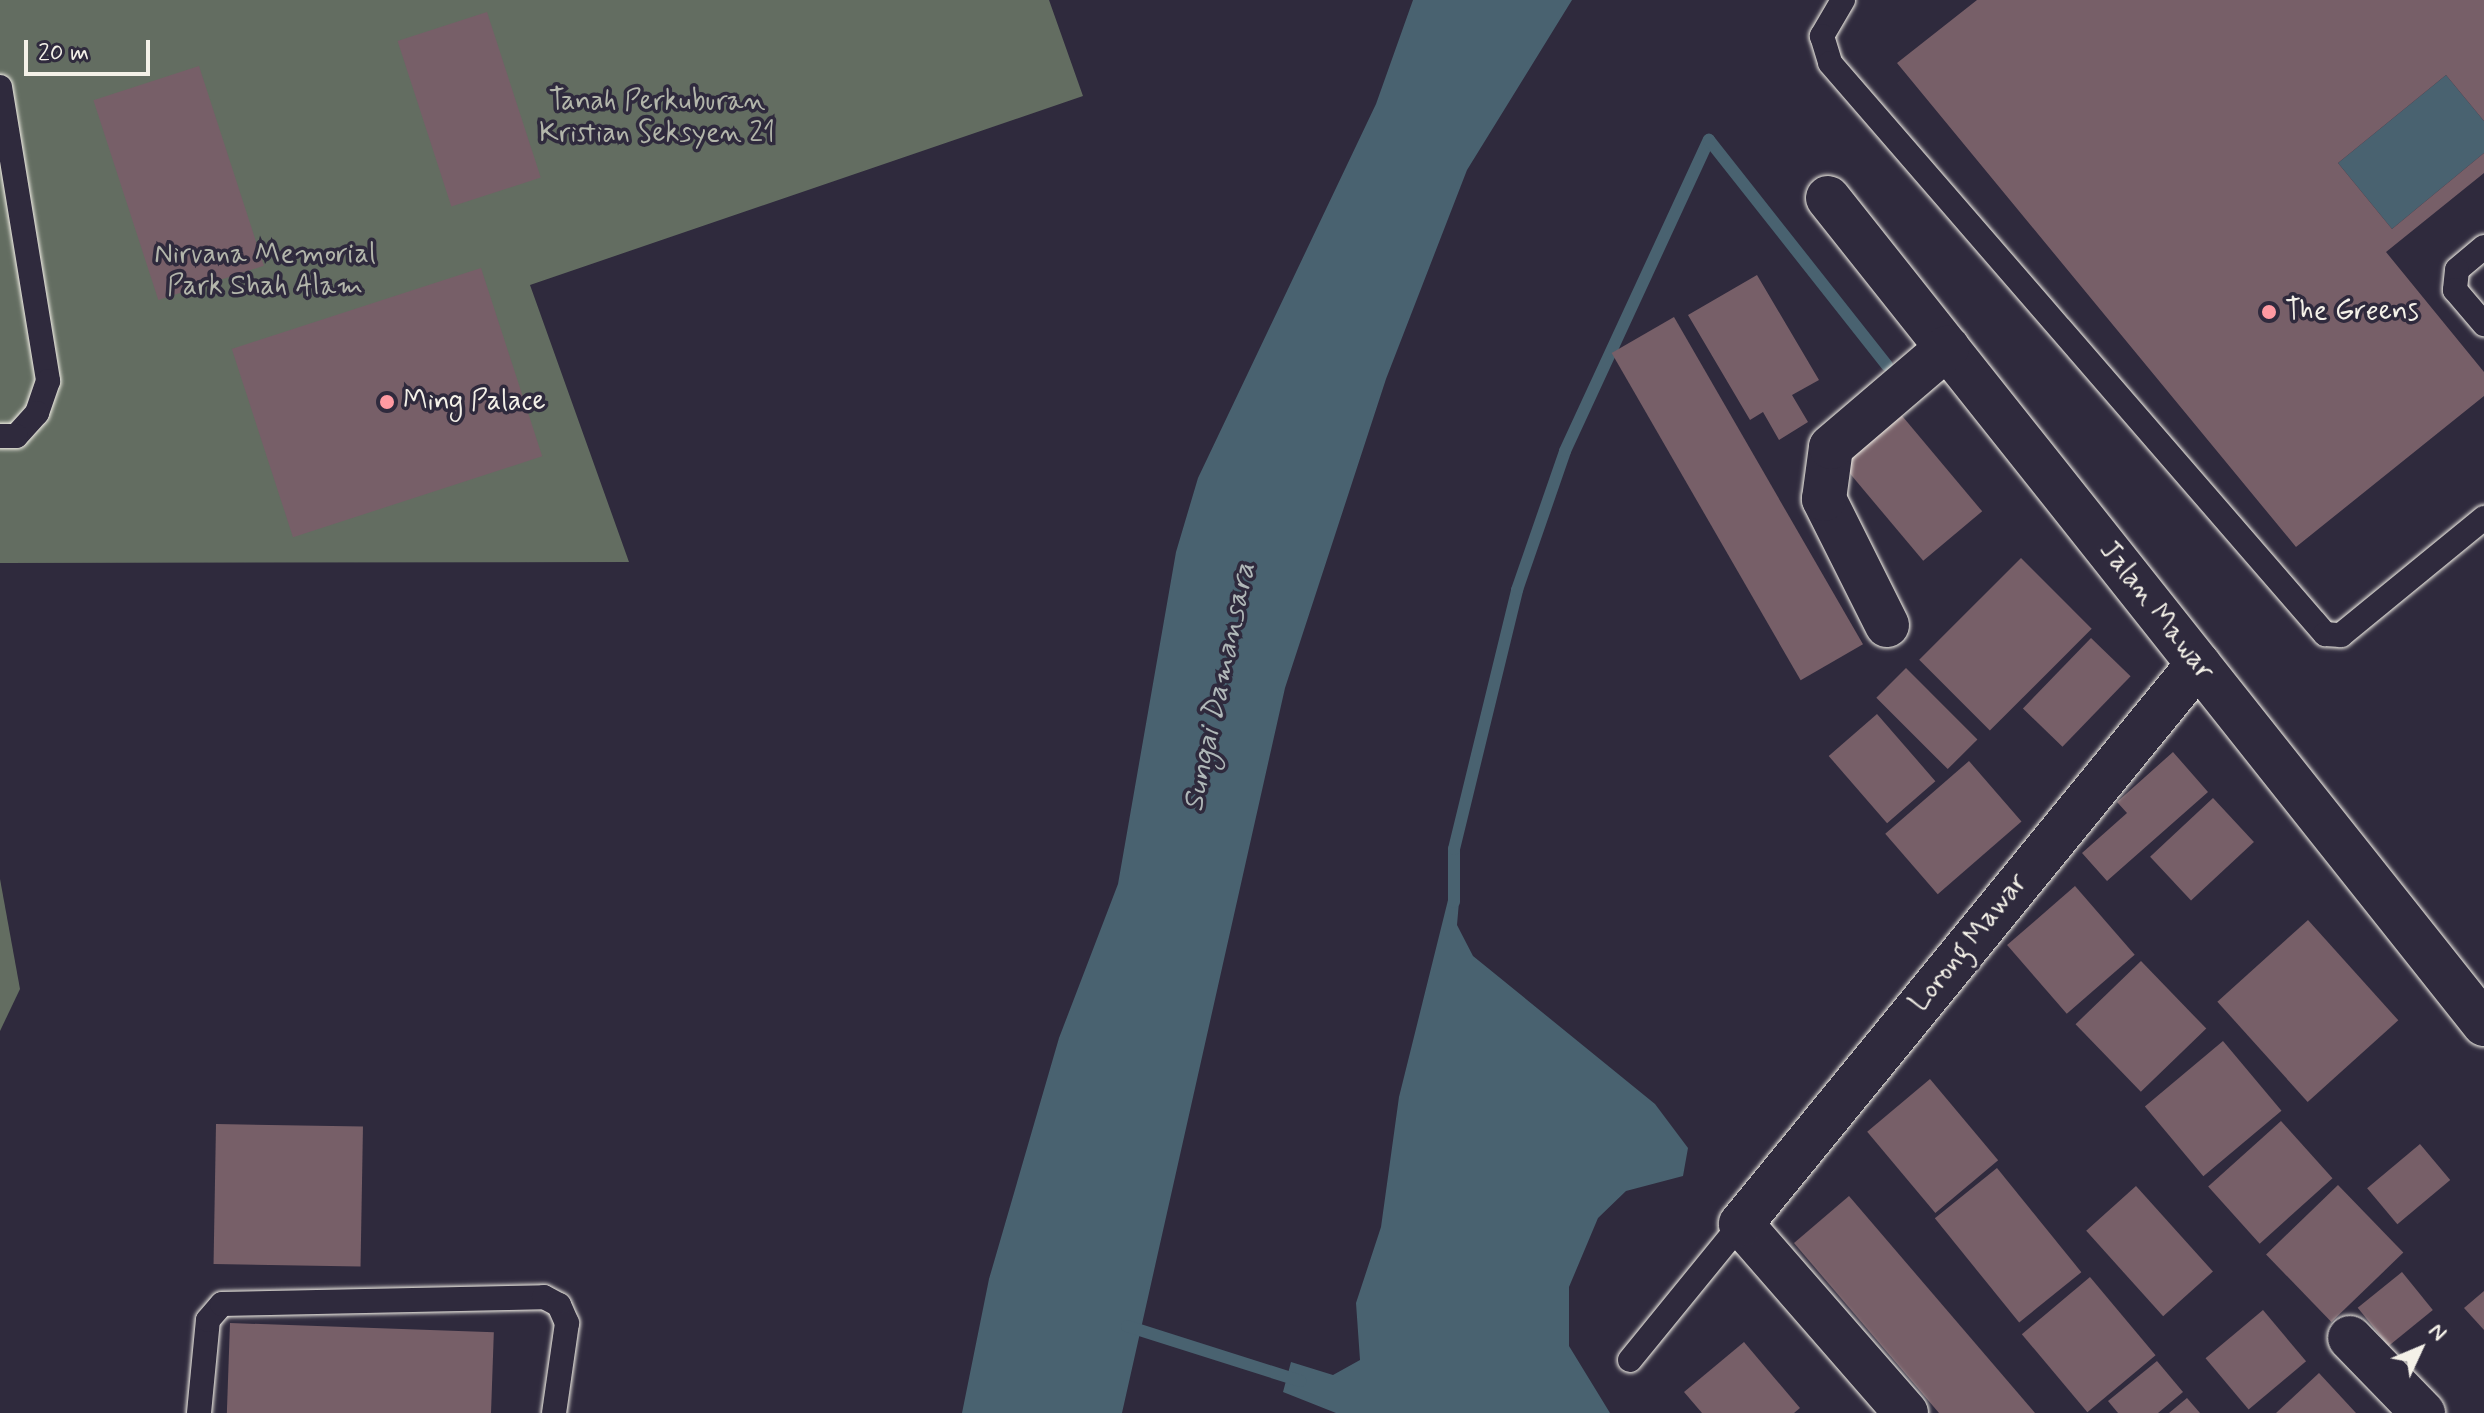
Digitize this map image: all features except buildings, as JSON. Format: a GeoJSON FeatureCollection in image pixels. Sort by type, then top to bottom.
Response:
{"type":"FeatureCollection","features":[{"type":"Feature","properties":{"kind":"street","name":"Jalan Mawar"},"geometry":{"type":"LineString","coordinates":[[1828,198],[2484,1024]]}},
{"type":"Feature","properties":{"kind":"street"},"geometry":{"type":"LineString","coordinates":[[1887,625],[1824,499],[1831,447],[1947,348]]}},
{"type":"Feature","properties":{"kind":"street","name":"Lorong Mawar"},"geometry":{"type":"LineString","coordinates":[[1741,1224],[2198,664]]}},
{"type":"Feature","properties":{"kind":"street"},"geometry":{"type":"LineString","coordinates":[[1741,1224],[1906,1413]]}},
{"type":"Feature","properties":{"kind":"street"},"geometry":{"type":"LineString","coordinates":[[2350,1338],[2423,1413]]}},
{"type":"Feature","properties":{"kind":"lane"},"geometry":{"type":"LineString","coordinates":[[1843,0],[1822,36],[1830,63],[2325,634],[2341,635],[2484,518]]}},
{"type":"Feature","properties":{"kind":"lane"},"geometry":{"type":"LineString","coordinates":[[0,87],[48,381],[37,413],[16,436],[0,436]]}},
{"type":"Feature","properties":{"kind":"lane"},"geometry":{"type":"LineString","coordinates":[[2484,247],[2457,270],[2455,290],[2484,324]]}},
{"type":"Feature","properties":{"kind":"lane"},"geometry":{"type":"LineString","coordinates":[[1630,1360],[1741,1224]]}},
{"type":"Feature","properties":{"kind":"lane"},"geometry":{"type":"LineString","coordinates":[[199,1413],[208,1320],[222,1304],[544,1297],[559,1305],[567,1323],[554,1413]]}},
{"type":"Feature","properties":{"kind":"green space","name":"Nirvana Memorial Park Shah Alam"},"geometry":{"type":"Polygon","coordinates":[[[0,0],[1049,0],[1083,96],[530,285],[629,562],[0,563],[0,0]]]}},
{"type":"Feature","properties":{"kind":"green space"},"geometry":{"type":"Polygon","coordinates":[[[0,879],[20,989],[0,1031],[0,879]]]}},
{"type":"Feature","properties":{"kind":"water","name":"Sungai Damansara"},"geometry":{"type":"Polygon","coordinates":[[[1413,0],[1572,0],[1467,170],[1386,379],[1285,688],[1122,1413],[962,1413],[989,1279],[1059,1038],[1118,884],[1176,552],[1198,478],[1376,104],[1413,0]]]}},
{"type":"Feature","properties":{"kind":"water"},"geometry":{"type":"Polygon","coordinates":[[[2446,75],[2484,121],[2484,153],[2392,229],[2338,163],[2446,75]]]}},
{"type":"Feature","properties":{"kind":"water"},"geometry":{"type":"Polygon","coordinates":[[[1451,888],[1460,890],[1457,925],[1473,956],[1655,1104],[1688,1148],[1683,1176],[1626,1191],[1598,1218],[1569,1287],[1569,1346],[1610,1413],[1336,1413],[1283,1392],[1291,1362],[1333,1375],[1360,1360],[1356,1303],[1381,1227],[1399,1097],[1451,888]]]}},
{"type":"Feature","properties":{"kind":"waterway"},"geometry":{"type":"LineString","coordinates":[[1454,902],[1454,849],[1517,590],[1565,451],[1709,140],[1887,365]]}},
{"type":"Feature","properties":{"kind":"waterway"},"geometry":{"type":"LineString","coordinates":[[1127,1326],[1300,1381]]}},
{"type":"Feature","properties":{"kind":"place","name":"The Greens"},"geometry":{"type":"Point","coordinates":[2269,312]}},
{"type":"Feature","properties":{"kind":"place","name":"Ming Palace"},"geometry":{"type":"Point","coordinates":[387,402]}},
{"type":"Feature","properties":{"kind":"park label","name":"Tanah Perkuburan Kristian Seksyen 21"},"geometry":{"type":"Point","coordinates":[657,118]}}]}
